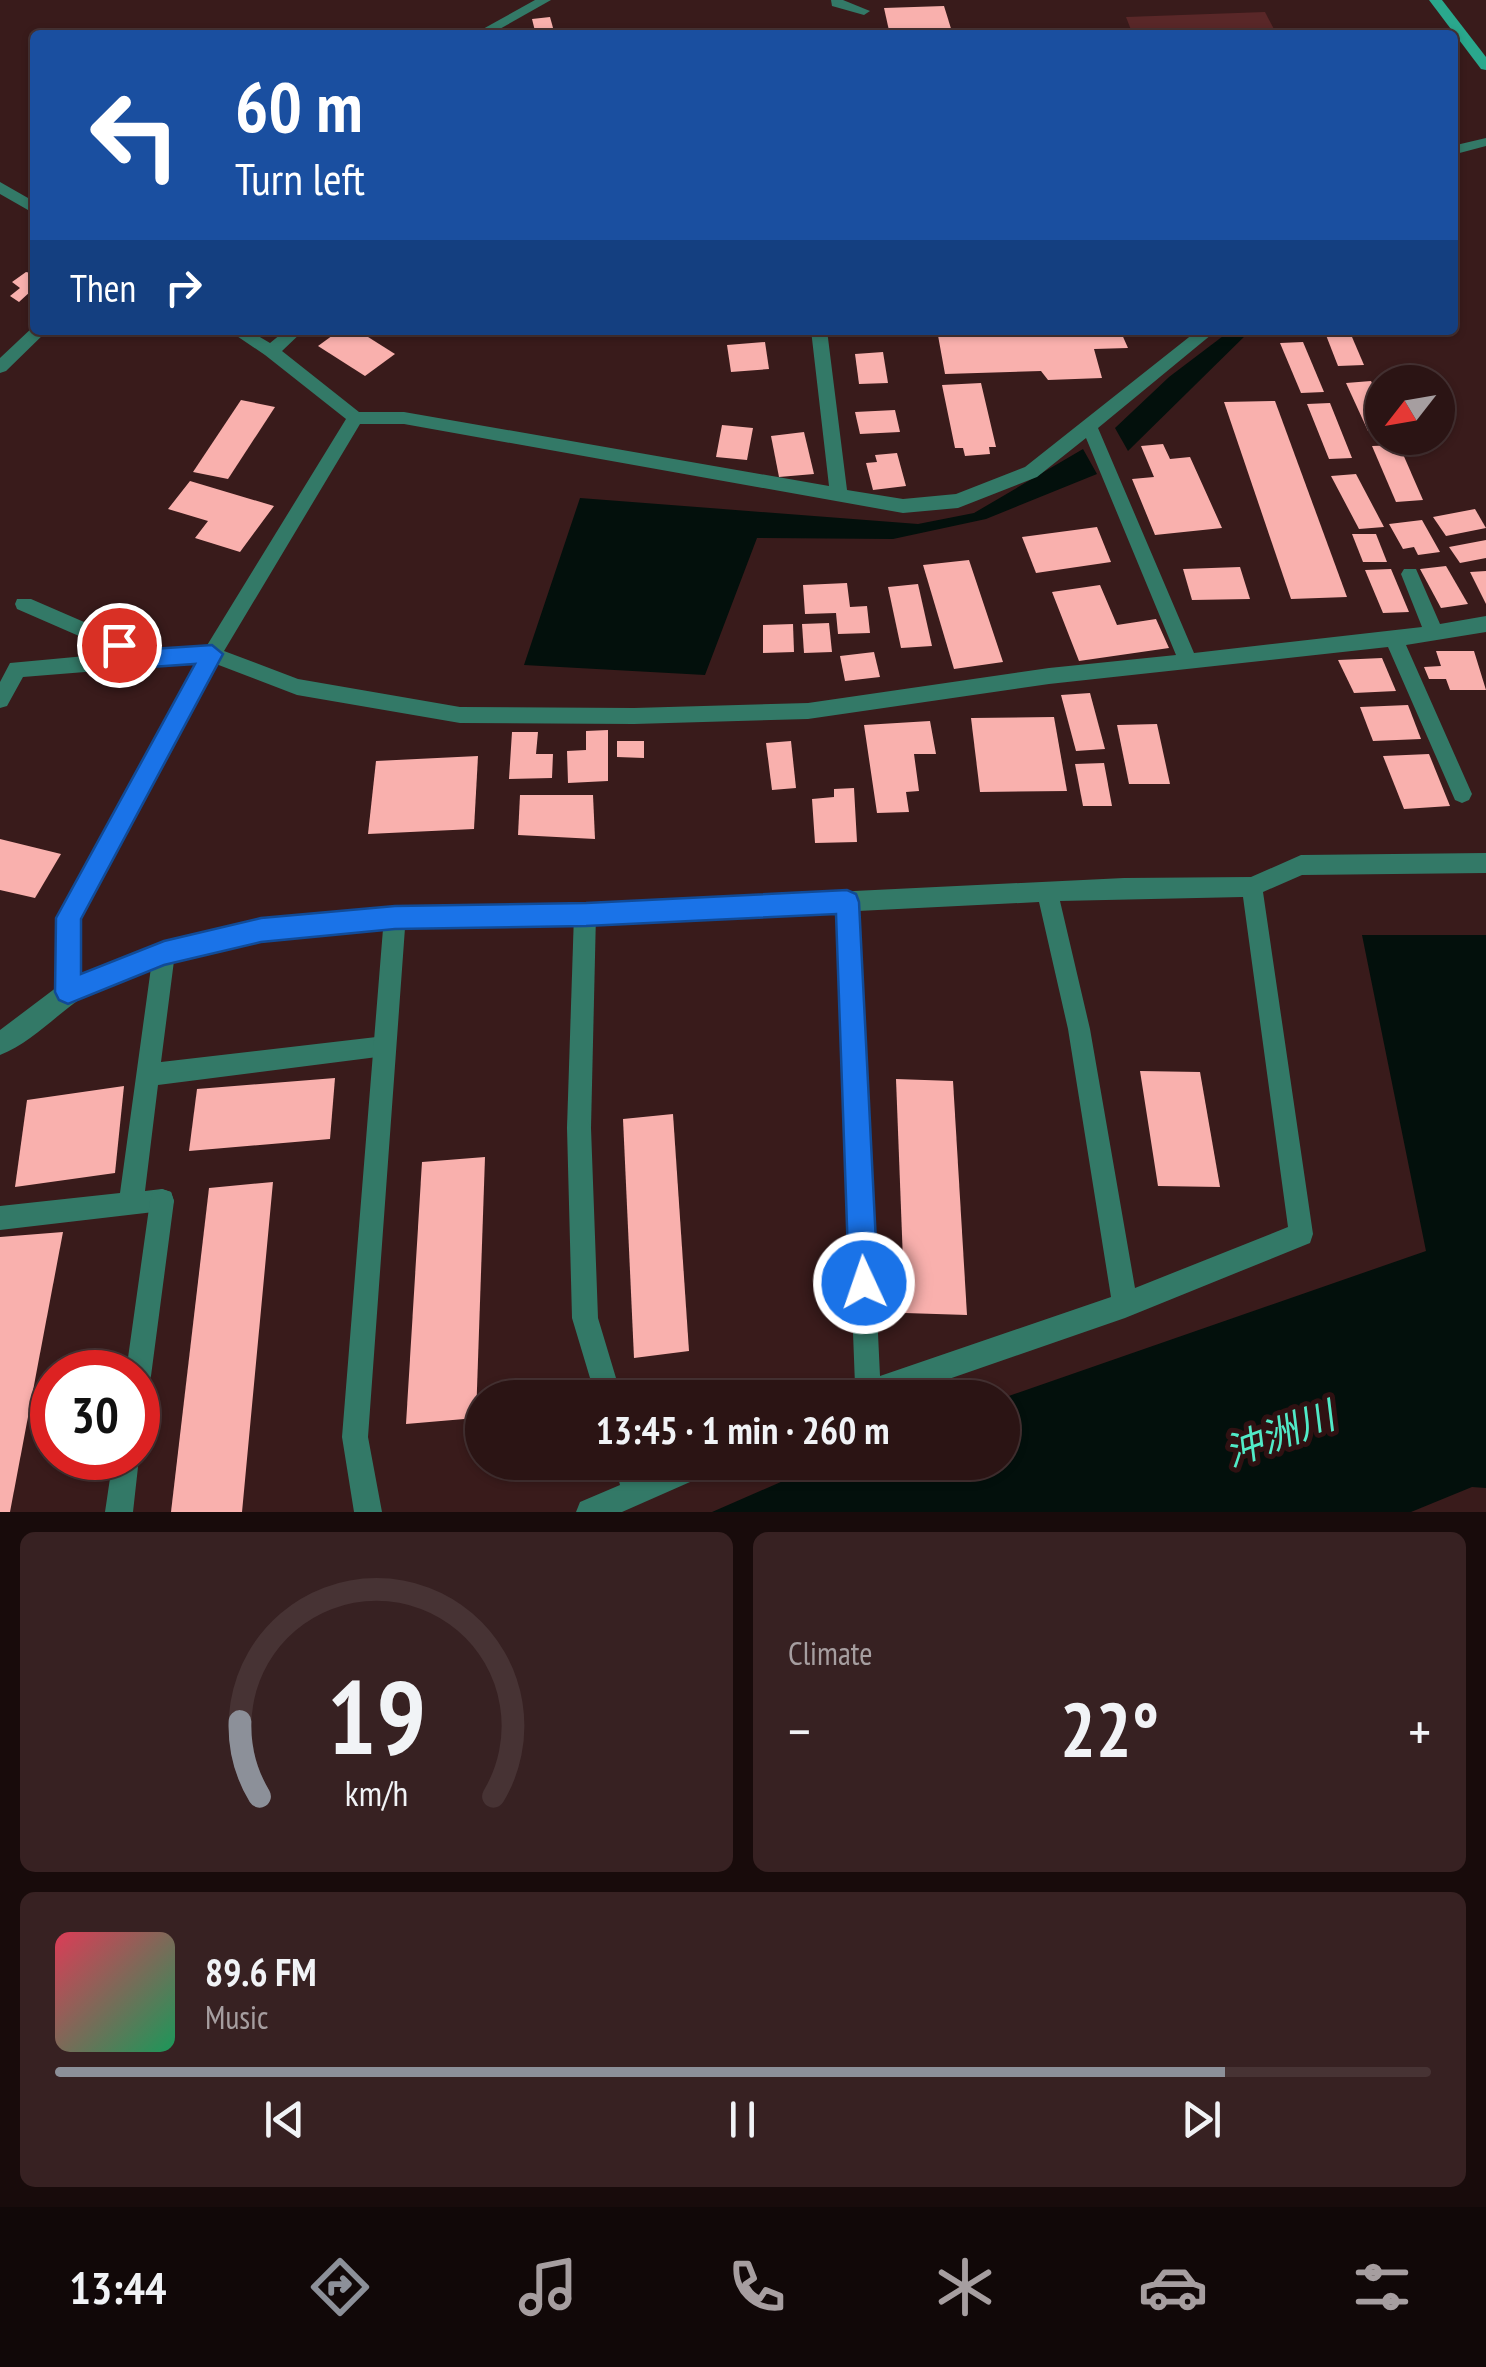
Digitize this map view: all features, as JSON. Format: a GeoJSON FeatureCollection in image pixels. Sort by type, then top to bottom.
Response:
{"type":"FeatureCollection","features":[{"type":"Feature","properties":{"kind":"street"},"geometry":{"type":"LineString","coordinates":[[489,30],[546,0]]}},
{"type":"Feature","properties":{"kind":"street"},"geometry":{"type":"LineString","coordinates":[[837,0],[864,11]]}},
{"type":"Feature","properties":{"kind":"street"},"geometry":{"type":"LineString","coordinates":[[1435,0],[1486,66]]}},
{"type":"Feature","properties":{"kind":"street"},"geometry":{"type":"LineString","coordinates":[[1458,149],[1486,142]]}},
{"type":"Feature","properties":{"kind":"street"},"geometry":{"type":"LineString","coordinates":[[0,187],[30,206]]}},
{"type":"Feature","properties":{"kind":"street"},"geometry":{"type":"LineString","coordinates":[[0,367],[35,335]]}},
{"type":"Feature","properties":{"kind":"street"},"geometry":{"type":"LineString","coordinates":[[244,335],[271,351],[355,418],[404,418],[903,506],[958,501],[1032,472],[1203,335]]}},
{"type":"Feature","properties":{"kind":"street"},"geometry":{"type":"LineString","coordinates":[[271,351],[290,335]]}},
{"type":"Feature","properties":{"kind":"street"},"geometry":{"type":"LineString","coordinates":[[820,335],[838,494]]}},
{"type":"Feature","properties":{"kind":"street"},"geometry":{"type":"LineString","coordinates":[[68,992],[68,918],[212,654],[355,418]]}},
{"type":"Feature","properties":{"kind":"street"},"geometry":{"type":"LineString","coordinates":[[1090,428],[1188,661]]}},
{"type":"Feature","properties":{"kind":"street"},"geometry":{"type":"LineString","coordinates":[[1410,574],[1434,632]]}},
{"type":"Feature","properties":{"kind":"street"},"geometry":{"type":"LineString","coordinates":[[24,604],[151,658]]}},
{"type":"Feature","properties":{"kind":"street"},"geometry":{"type":"LineString","coordinates":[[0,700],[8,670],[212,654],[297,687],[460,715],[808,711],[1050,676],[1394,638],[1486,624]]}},
{"type":"Feature","properties":{"kind":"street"},"geometry":{"type":"LineString","coordinates":[[1394,638],[1462,794]]}},
{"type":"Feature","properties":{"kind":"street"},"geometry":{"type":"LineString","coordinates":[[0,1044],[68,992],[164,953],[261,930],[395,918],[1252,887],[1302,865],[1486,863]]}},
{"type":"Feature","properties":{"kind":"street"},"geometry":{"type":"LineString","coordinates":[[906,1380],[1125,1305],[1302,1234],[1252,887]]}},
{"type":"Feature","properties":{"kind":"street"},"geometry":{"type":"LineString","coordinates":[[1048,892],[1079,1029],[1125,1305]]}},
{"type":"Feature","properties":{"kind":"street"},"geometry":{"type":"LineString","coordinates":[[847,902],[862,1380]]}},
{"type":"Feature","properties":{"kind":"street"},"geometry":{"type":"LineString","coordinates":[[586,914],[578,1128],[585,1318],[603,1380]]}},
{"type":"Feature","properties":{"kind":"street"},"geometry":{"type":"LineString","coordinates":[[368,1512],[355,1437],[395,918]]}},
{"type":"Feature","properties":{"kind":"street"},"geometry":{"type":"LineString","coordinates":[[131,1204],[164,953]]}},
{"type":"Feature","properties":{"kind":"street"},"geometry":{"type":"LineString","coordinates":[[147,1075],[386,1047]]}},
{"type":"Feature","properties":{"kind":"street"},"geometry":{"type":"LineString","coordinates":[[0,1218],[162,1201],[142,1350]]}},
{"type":"Feature","properties":{"kind":"street"},"geometry":{"type":"LineString","coordinates":[[118,1512],[123,1480]]}},
{"type":"Feature","properties":{"kind":"street"},"geometry":{"type":"LineString","coordinates":[[633,1480],[636,1493]]}},
{"type":"Feature","properties":{"kind":"street"},"geometry":{"type":"LineString","coordinates":[[590,1512],[665,1480]]}},
{"type":"Feature","properties":{"kind":"shaded area"},"geometry":{"type":"Polygon","coordinates":[[[1265,12],[1274,30],[1131,30],[1126,17],[1265,12]]]}},
{"type":"Feature","properties":{"kind":"water"},"geometry":{"type":"Polygon","coordinates":[[[1224,335],[1246,335],[1128,451],[1115,428],[1169,377],[1224,335]]]}},
{"type":"Feature","properties":{"kind":"water"},"geometry":{"type":"Polygon","coordinates":[[[1083,449],[1097,474],[986,519],[893,539],[757,538],[705,675],[524,665],[580,498],[918,524],[974,513],[1083,449]]]}},
{"type":"Feature","properties":{"kind":"water","name":"沖洲川"},"geometry":{"type":"Polygon","coordinates":[[[1362,935],[1486,935],[1486,1488],[1472,1487],[1411,1512],[712,1512],[785,1480],[1020,1480],[1020,1392],[1426,1251],[1362,935]]]}},
{"type":"Feature","properties":{"kind":"building"},"geometry":{"type":"Polygon","coordinates":[[[944,6],[951,30],[889,30],[884,8],[944,6]]]}},
{"type":"Feature","properties":{"kind":"building"},"geometry":{"type":"Polygon","coordinates":[[[550,17],[554,30],[535,30],[532,19],[550,17]]]}},
{"type":"Feature","properties":{"kind":"building"},"geometry":{"type":"Polygon","coordinates":[[[30,273],[30,292],[19,302],[10,296],[20,288],[12,282],[30,273]]]}},
{"type":"Feature","properties":{"kind":"building"},"geometry":{"type":"Polygon","coordinates":[[[333,335],[365,335],[395,354],[365,376],[318,346],[333,335]]]}},
{"type":"Feature","properties":{"kind":"building"},"geometry":{"type":"Polygon","coordinates":[[[938,335],[1122,335],[1128,348],[1094,349],[1102,378],[1048,380],[1041,371],[945,374],[938,335]]]}},
{"type":"Feature","properties":{"kind":"building"},"geometry":{"type":"Polygon","coordinates":[[[1326,335],[1351,335],[1364,365],[1338,366],[1326,335]]]}},
{"type":"Feature","properties":{"kind":"building"},"geometry":{"type":"Polygon","coordinates":[[[765,342],[769,369],[731,372],[727,345],[765,342]]]}},
{"type":"Feature","properties":{"kind":"building"},"geometry":{"type":"Polygon","coordinates":[[[1303,342],[1324,392],[1301,393],[1280,343],[1303,342]]]}},
{"type":"Feature","properties":{"kind":"building"},"geometry":{"type":"Polygon","coordinates":[[[883,352],[888,383],[859,384],[855,354],[883,352]]]}},
{"type":"Feature","properties":{"kind":"building"},"geometry":{"type":"Polygon","coordinates":[[[1365,381],[1365,424],[1346,383],[1365,381]]]}},
{"type":"Feature","properties":{"kind":"building"},"geometry":{"type":"Polygon","coordinates":[[[981,383],[996,447],[989,447],[990,454],[965,456],[963,448],[955,448],[942,385],[981,383]]]}},
{"type":"Feature","properties":{"kind":"building"},"geometry":{"type":"Polygon","coordinates":[[[241,400],[275,407],[228,479],[193,472],[241,400]]]}},
{"type":"Feature","properties":{"kind":"building"},"geometry":{"type":"Polygon","coordinates":[[[1275,401],[1347,597],[1291,599],[1224,402],[1275,401]]]}},
{"type":"Feature","properties":{"kind":"building"},"geometry":{"type":"Polygon","coordinates":[[[1330,403],[1352,458],[1329,459],[1307,404],[1330,403]]]}},
{"type":"Feature","properties":{"kind":"building"},"geometry":{"type":"Polygon","coordinates":[[[895,410],[900,432],[860,434],[855,412],[895,410]]]}},
{"type":"Feature","properties":{"kind":"building"},"geometry":{"type":"Polygon","coordinates":[[[722,425],[753,428],[747,460],[716,457],[722,425]]]}},
{"type":"Feature","properties":{"kind":"building"},"geometry":{"type":"Polygon","coordinates":[[[804,432],[814,474],[779,477],[771,436],[804,432]]]}},
{"type":"Feature","properties":{"kind":"building"},"geometry":{"type":"Polygon","coordinates":[[[1163,444],[1170,459],[1190,457],[1222,528],[1155,535],[1132,479],[1154,477],[1141,446],[1163,444]]]}},
{"type":"Feature","properties":{"kind":"building"},"geometry":{"type":"Polygon","coordinates":[[[897,453],[906,486],[873,490],[866,463],[877,462],[875,455],[897,453]]]}},
{"type":"Feature","properties":{"kind":"building"},"geometry":{"type":"Polygon","coordinates":[[[1376,455],[1403,455],[1423,500],[1396,502],[1376,455]]]}},
{"type":"Feature","properties":{"kind":"building"},"geometry":{"type":"Polygon","coordinates":[[[1356,474],[1384,527],[1359,529],[1331,476],[1356,474]]]}},
{"type":"Feature","properties":{"kind":"building"},"geometry":{"type":"Polygon","coordinates":[[[190,481],[274,506],[240,552],[195,538],[208,521],[168,509],[190,481]]]}},
{"type":"Feature","properties":{"kind":"building"},"geometry":{"type":"Polygon","coordinates":[[[1475,509],[1486,528],[1446,536],[1433,517],[1475,509]]]}},
{"type":"Feature","properties":{"kind":"building"},"geometry":{"type":"Polygon","coordinates":[[[1422,520],[1440,552],[1418,555],[1414,547],[1403,549],[1389,524],[1422,520]]]}},
{"type":"Feature","properties":{"kind":"building"},"geometry":{"type":"Polygon","coordinates":[[[1097,527],[1111,562],[1036,573],[1022,537],[1097,527]]]}},
{"type":"Feature","properties":{"kind":"building"},"geometry":{"type":"Polygon","coordinates":[[[1352,534],[1376,534],[1387,562],[1363,562],[1352,534]]]}},
{"type":"Feature","properties":{"kind":"building"},"geometry":{"type":"Polygon","coordinates":[[[1486,540],[1486,558],[1460,563],[1449,547],[1486,540]]]}},
{"type":"Feature","properties":{"kind":"building"},"geometry":{"type":"Polygon","coordinates":[[[969,560],[1003,662],[954,669],[923,565],[969,560]]]}},
{"type":"Feature","properties":{"kind":"building"},"geometry":{"type":"Polygon","coordinates":[[[1446,566],[1468,604],[1441,608],[1420,569],[1446,566]]]}},
{"type":"Feature","properties":{"kind":"building"},"geometry":{"type":"Polygon","coordinates":[[[1240,567],[1250,599],[1192,600],[1183,569],[1240,567]]]}},
{"type":"Feature","properties":{"kind":"building"},"geometry":{"type":"Polygon","coordinates":[[[1391,569],[1409,612],[1383,613],[1365,570],[1391,569]]]}},
{"type":"Feature","properties":{"kind":"building"},"geometry":{"type":"Polygon","coordinates":[[[1486,571],[1486,604],[1470,572],[1486,571]]]}},
{"type":"Feature","properties":{"kind":"building"},"geometry":{"type":"Polygon","coordinates":[[[847,583],[850,607],[867,606],[870,633],[838,634],[836,613],[805,614],[803,585],[847,583]]]}},
{"type":"Feature","properties":{"kind":"building"},"geometry":{"type":"Polygon","coordinates":[[[918,584],[932,646],[901,648],[888,587],[918,584]]]}},
{"type":"Feature","properties":{"kind":"building"},"geometry":{"type":"Polygon","coordinates":[[[1100,585],[1117,625],[1156,619],[1169,648],[1079,661],[1052,592],[1100,585]]]}},
{"type":"Feature","properties":{"kind":"building"},"geometry":{"type":"Polygon","coordinates":[[[829,623],[832,652],[804,653],[802,624],[829,623]]]}},
{"type":"Feature","properties":{"kind":"building"},"geometry":{"type":"Polygon","coordinates":[[[793,624],[794,652],[763,653],[763,625],[793,624]]]}},
{"type":"Feature","properties":{"kind":"building"},"geometry":{"type":"Polygon","coordinates":[[[1436,651],[1474,651],[1486,690],[1450,690],[1446,679],[1429,679],[1424,667],[1441,666],[1436,651]]]}},
{"type":"Feature","properties":{"kind":"building"},"geometry":{"type":"Polygon","coordinates":[[[874,652],[880,677],[845,681],[840,656],[874,652]]]}},
{"type":"Feature","properties":{"kind":"building"},"geometry":{"type":"Polygon","coordinates":[[[1382,658],[1396,691],[1354,693],[1338,660],[1382,658]]]}},
{"type":"Feature","properties":{"kind":"building"},"geometry":{"type":"Polygon","coordinates":[[[1090,693],[1105,749],[1076,751],[1061,695],[1090,693]]]}},
{"type":"Feature","properties":{"kind":"building"},"geometry":{"type":"Polygon","coordinates":[[[1408,705],[1421,739],[1373,741],[1360,707],[1408,705]]]}},
{"type":"Feature","properties":{"kind":"building"},"geometry":{"type":"Polygon","coordinates":[[[1054,717],[1067,791],[980,792],[971,718],[1054,717]]]}},
{"type":"Feature","properties":{"kind":"building"},"geometry":{"type":"Polygon","coordinates":[[[930,721],[936,754],[914,754],[919,791],[906,792],[909,812],[877,813],[864,725],[930,721]]]}},
{"type":"Feature","properties":{"kind":"building"},"geometry":{"type":"Polygon","coordinates":[[[1157,724],[1170,784],[1129,784],[1117,725],[1157,724]]]}},
{"type":"Feature","properties":{"kind":"building"},"geometry":{"type":"Polygon","coordinates":[[[608,730],[608,781],[568,783],[567,751],[586,750],[586,731],[608,730]]]}},
{"type":"Feature","properties":{"kind":"building"},"geometry":{"type":"Polygon","coordinates":[[[512,732],[538,732],[536,754],[553,754],[552,778],[509,779],[512,732]]]}},
{"type":"Feature","properties":{"kind":"building"},"geometry":{"type":"Polygon","coordinates":[[[617,741],[644,741],[644,758],[617,757],[617,741]]]}},
{"type":"Feature","properties":{"kind":"building"},"geometry":{"type":"Polygon","coordinates":[[[791,741],[796,788],[772,790],[766,743],[791,741]]]}},
{"type":"Feature","properties":{"kind":"building"},"geometry":{"type":"Polygon","coordinates":[[[1429,754],[1450,806],[1404,809],[1383,756],[1429,754]]]}},
{"type":"Feature","properties":{"kind":"building"},"geometry":{"type":"Polygon","coordinates":[[[478,756],[474,829],[368,834],[376,761],[478,756]]]}},
{"type":"Feature","properties":{"kind":"building"},"geometry":{"type":"Polygon","coordinates":[[[1104,763],[1112,806],[1083,806],[1075,764],[1104,763]]]}},
{"type":"Feature","properties":{"kind":"building"},"geometry":{"type":"Polygon","coordinates":[[[854,788],[857,842],[815,843],[812,799],[834,797],[834,789],[854,788]]]}},
{"type":"Feature","properties":{"kind":"building"},"geometry":{"type":"Polygon","coordinates":[[[520,795],[593,795],[595,839],[518,835],[520,795]]]}},
{"type":"Feature","properties":{"kind":"building"},"geometry":{"type":"Polygon","coordinates":[[[0,839],[61,854],[35,898],[0,890],[0,839]]]}},
{"type":"Feature","properties":{"kind":"building"},"geometry":{"type":"Polygon","coordinates":[[[1140,1071],[1200,1072],[1220,1187],[1158,1186],[1140,1071]]]}},
{"type":"Feature","properties":{"kind":"building"},"geometry":{"type":"Polygon","coordinates":[[[335,1078],[330,1139],[189,1151],[197,1089],[335,1078]]]}},
{"type":"Feature","properties":{"kind":"building"},"geometry":{"type":"Polygon","coordinates":[[[896,1079],[953,1081],[967,1315],[905,1313],[896,1079]]]}},
{"type":"Feature","properties":{"kind":"building"},"geometry":{"type":"Polygon","coordinates":[[[124,1086],[115,1173],[15,1187],[27,1100],[124,1086]]]}},
{"type":"Feature","properties":{"kind":"building"},"geometry":{"type":"Polygon","coordinates":[[[673,1114],[689,1351],[634,1358],[623,1119],[673,1114]]]}},
{"type":"Feature","properties":{"kind":"building"},"geometry":{"type":"Polygon","coordinates":[[[485,1157],[477,1380],[465,1380],[465,1419],[406,1424],[422,1162],[485,1157]]]}},
{"type":"Feature","properties":{"kind":"building"},"geometry":{"type":"Polygon","coordinates":[[[273,1182],[242,1512],[171,1512],[209,1188],[273,1182]]]}},
{"type":"Feature","properties":{"kind":"building"},"geometry":{"type":"Polygon","coordinates":[[[63,1232],[41,1350],[30,1350],[30,1406],[10,1512],[0,1512],[0,1237],[63,1232]]]}},
{"type":"Feature","properties":{"kind":"route"},"geometry":{"type":"LineString","coordinates":[[119,645],[151,658],[212,654],[68,918],[68,992],[164,953],[261,930],[395,918],[847,902],[864,1283]]}}]}
